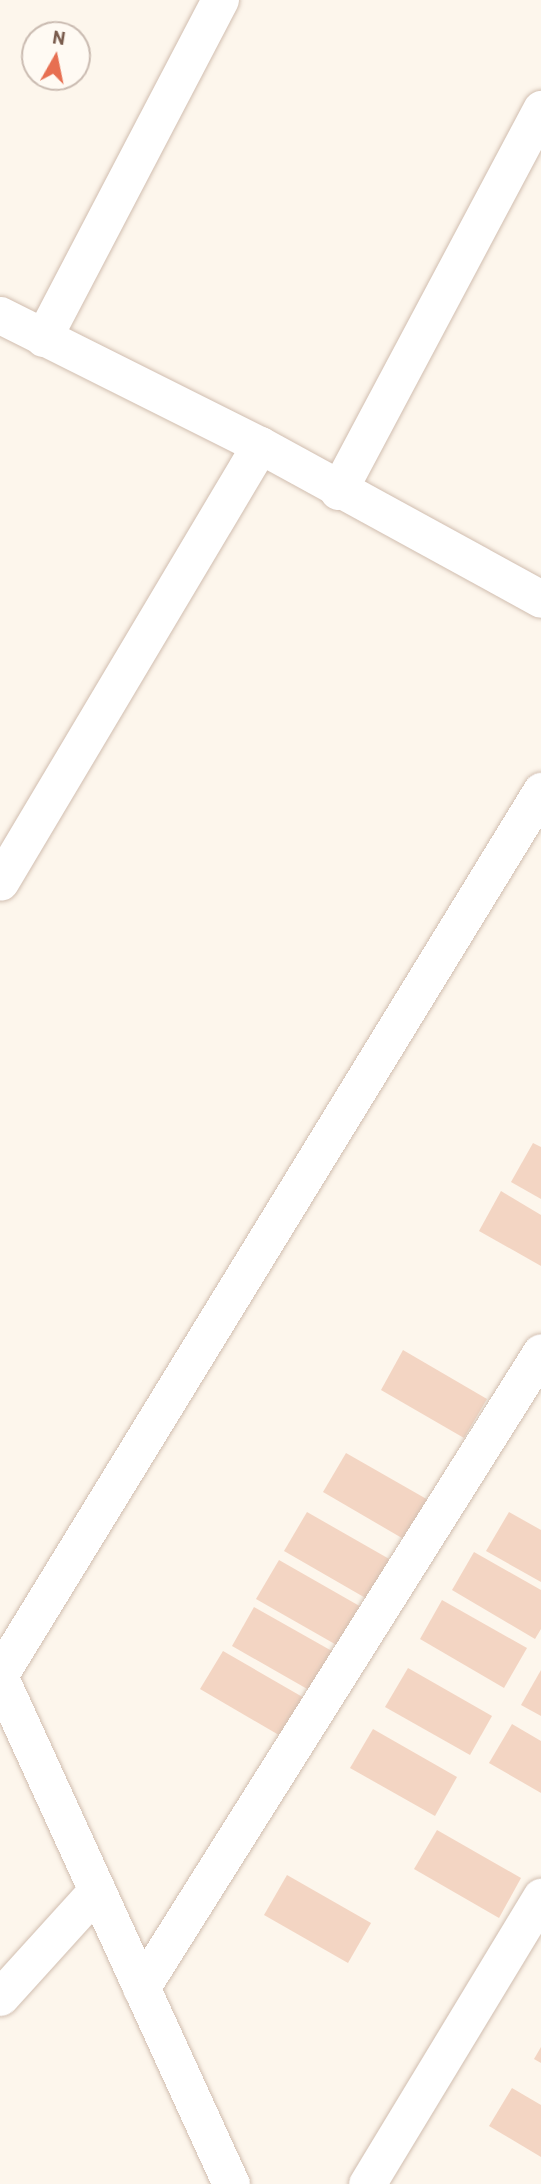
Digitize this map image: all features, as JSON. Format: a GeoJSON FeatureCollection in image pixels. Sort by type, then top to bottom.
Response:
{"type":"FeatureCollection","features":[{"type":"Feature","properties":{"kind":"street"},"geometry":{"type":"LineString","coordinates":[[43,338],[220,0]]}},
{"type":"Feature","properties":{"kind":"street"},"geometry":{"type":"LineString","coordinates":[[338,491],[541,109]]}},
{"type":"Feature","properties":{"kind":"street"},"geometry":{"type":"LineString","coordinates":[[0,315],[260,445],[338,491],[541,599]]}},
{"type":"Feature","properties":{"kind":"street"},"geometry":{"type":"LineString","coordinates":[[0,882],[260,445]]}},
{"type":"Feature","properties":{"kind":"street"},"geometry":{"type":"LineString","coordinates":[[231,2184],[0,1676],[541,792]]}},
{"type":"Feature","properties":{"kind":"street"},"geometry":{"type":"LineString","coordinates":[[141,1988],[541,1352]]}},
{"type":"Feature","properties":{"kind":"street"},"geometry":{"type":"LineString","coordinates":[[0,1997],[97,1890]]}},
{"type":"Feature","properties":{"kind":"street"},"geometry":{"type":"LineString","coordinates":[[367,2184],[541,1897]]}},
{"type":"Feature","properties":{"kind":"building"},"geometry":{"type":"Polygon","coordinates":[[[533,1143],[541,1147],[541,1199],[511,1182],[533,1143]]]}},
{"type":"Feature","properties":{"kind":"building"},"geometry":{"type":"Polygon","coordinates":[[[501,1191],[541,1215],[541,1266],[479,1231],[501,1191]]]}},
{"type":"Feature","properties":{"kind":"building"},"geometry":{"type":"Polygon","coordinates":[[[403,1350],[487,1399],[464,1438],[381,1390],[403,1350]]]}},
{"type":"Feature","properties":{"kind":"building"},"geometry":{"type":"Polygon","coordinates":[[[346,1453],[430,1501],[407,1541],[323,1492],[346,1453]]]}},
{"type":"Feature","properties":{"kind":"building"},"geometry":{"type":"Polygon","coordinates":[[[307,1512],[391,1560],[369,1600],[284,1551],[307,1512]]]}},
{"type":"Feature","properties":{"kind":"building"},"geometry":{"type":"Polygon","coordinates":[[[509,1512],[541,1530],[541,1582],[486,1551],[509,1512]]]}},
{"type":"Feature","properties":{"kind":"building"},"geometry":{"type":"Polygon","coordinates":[[[474,1552],[541,1590],[541,1629],[535,1639],[452,1590],[474,1552]]]}},
{"type":"Feature","properties":{"kind":"building"},"geometry":{"type":"Polygon","coordinates":[[[279,1560],[363,1608],[340,1647],[256,1599],[279,1560]]]}},
{"type":"Feature","properties":{"kind":"building"},"geometry":{"type":"Polygon","coordinates":[[[442,1600],[527,1648],[504,1688],[420,1639],[442,1600]]]}},
{"type":"Feature","properties":{"kind":"building"},"geometry":{"type":"Polygon","coordinates":[[[254,1607],[339,1655],[316,1694],[232,1646],[254,1607]]]}},
{"type":"Feature","properties":{"kind":"building"},"geometry":{"type":"Polygon","coordinates":[[[223,1651],[306,1699],[284,1738],[200,1689],[223,1651]]]}},
{"type":"Feature","properties":{"kind":"building"},"geometry":{"type":"Polygon","coordinates":[[[408,1668],[492,1716],[470,1755],[385,1707],[408,1668]]]}},
{"type":"Feature","properties":{"kind":"building"},"geometry":{"type":"Polygon","coordinates":[[[541,1670],[541,1716],[521,1705],[541,1670]]]}},
{"type":"Feature","properties":{"kind":"building"},"geometry":{"type":"Polygon","coordinates":[[[512,1724],[541,1741],[541,1793],[489,1763],[512,1724]]]}},
{"type":"Feature","properties":{"kind":"building"},"geometry":{"type":"Polygon","coordinates":[[[373,1729],[457,1777],[435,1816],[350,1768],[373,1729]]]}},
{"type":"Feature","properties":{"kind":"building"},"geometry":{"type":"Polygon","coordinates":[[[437,1830],[521,1878],[499,1918],[414,1869],[437,1830]]]}},
{"type":"Feature","properties":{"kind":"building"},"geometry":{"type":"Polygon","coordinates":[[[287,1875],[371,1923],[348,1963],[264,1915],[287,1875]]]}},
{"type":"Feature","properties":{"kind":"building"},"geometry":{"type":"Polygon","coordinates":[[[541,2047],[541,2063],[534,2059],[541,2047]]]}},
{"type":"Feature","properties":{"kind":"building"},"geometry":{"type":"Polygon","coordinates":[[[512,2088],[541,2105],[541,2157],[489,2126],[512,2088]]]}}]}
